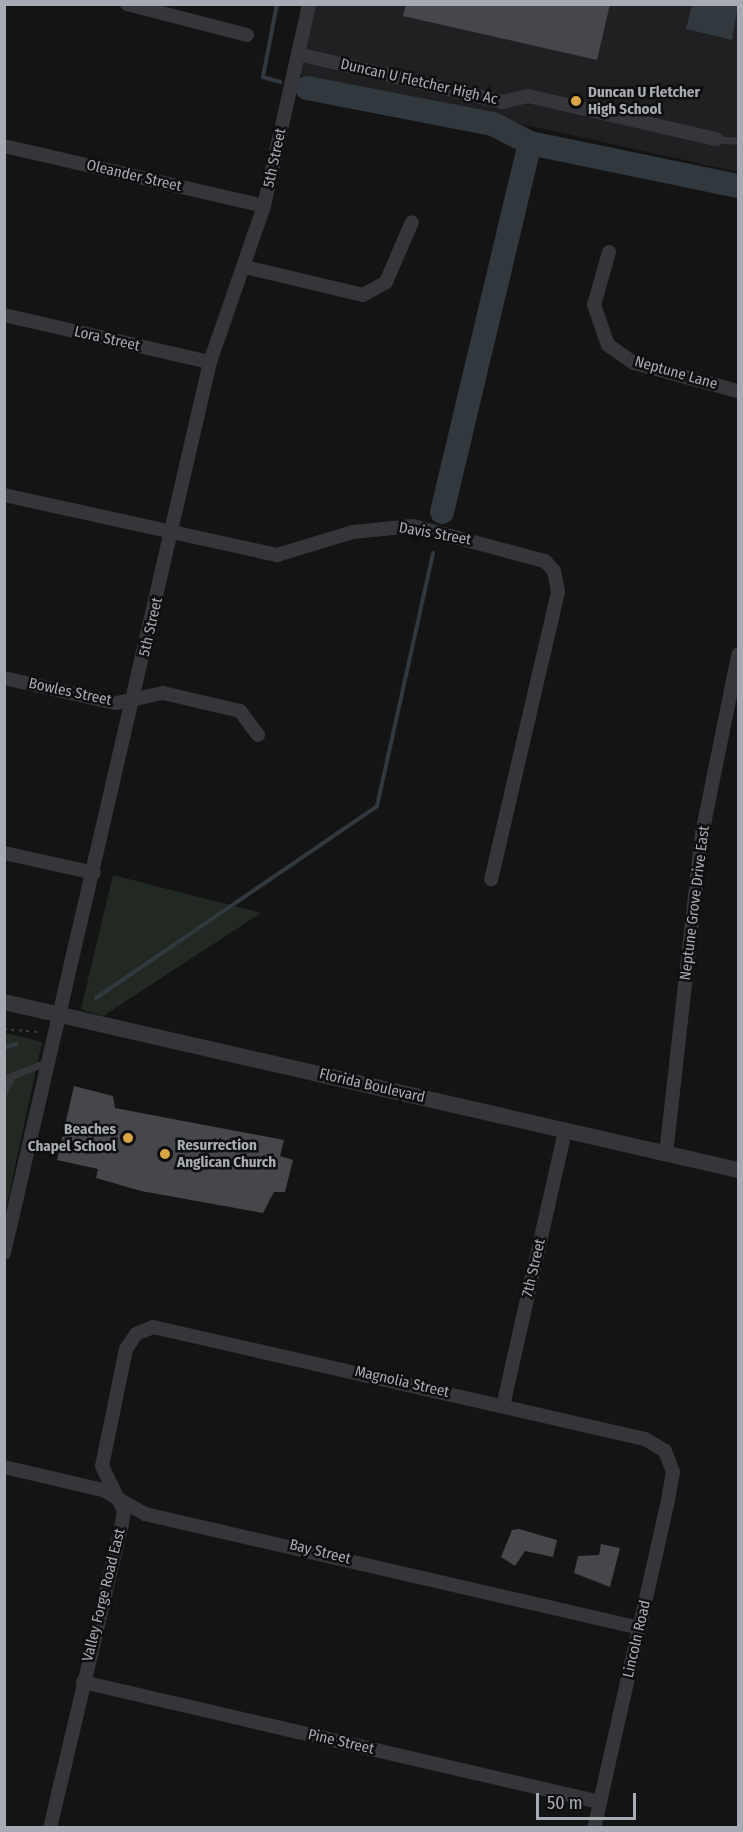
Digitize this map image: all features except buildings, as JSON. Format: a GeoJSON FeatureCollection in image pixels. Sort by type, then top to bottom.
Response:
{"type":"FeatureCollection","features":[{"type":"Feature","properties":{"kind":"street"},"geometry":{"type":"LineString","coordinates":[[128,4],[247,35]]}},
{"type":"Feature","properties":{"kind":"street","name":"5th Street"},"geometry":{"type":"LineString","coordinates":[[4,1253],[46,1062],[53,1035],[63,1015],[210,362],[245,267],[264,206],[309,4]]}},
{"type":"Feature","properties":{"kind":"street","name":"Duncan U Fletcher High Ac"},"geometry":{"type":"LineString","coordinates":[[298,54],[502,102],[528,96],[716,139]]}},
{"type":"Feature","properties":{"kind":"street","name":"Oleander Street"},"geometry":{"type":"LineString","coordinates":[[4,147],[264,206]]}},
{"type":"Feature","properties":{"kind":"street"},"geometry":{"type":"LineString","coordinates":[[245,267],[363,295],[386,282],[412,222]]}},
{"type":"Feature","properties":{"kind":"street","name":"Neptune Lane"},"geometry":{"type":"LineString","coordinates":[[609,252],[594,305],[608,345],[634,363],[738,391]]}},
{"type":"Feature","properties":{"kind":"street","name":"Lora Street"},"geometry":{"type":"LineString","coordinates":[[4,315],[210,362]]}},
{"type":"Feature","properties":{"kind":"street","name":"Davis Street"},"geometry":{"type":"LineString","coordinates":[[4,495],[173,534],[277,555],[363,530],[413,526],[545,561],[554,571],[558,592],[492,879]]}},
{"type":"Feature","properties":{"kind":"street","name":"Neptune Grove Drive East"},"geometry":{"type":"LineString","coordinates":[[666,1154],[702,834],[738,655]]}},
{"type":"Feature","properties":{"kind":"street","name":"Bowles Street"},"geometry":{"type":"LineString","coordinates":[[4,678],[116,703],[163,693],[240,711],[258,735]]}},
{"type":"Feature","properties":{"kind":"street"},"geometry":{"type":"LineString","coordinates":[[4,853],[94,873]]}},
{"type":"Feature","properties":{"kind":"street","name":"Florida Boulevard"},"geometry":{"type":"LineString","coordinates":[[4,1002],[738,1170]]}},
{"type":"Feature","properties":{"kind":"street","name":"7th Street"},"geometry":{"type":"LineString","coordinates":[[503,1406],[565,1130]]}},
{"type":"Feature","properties":{"kind":"street","name":"Magnolia Street"},"geometry":{"type":"LineString","coordinates":[[136,1334],[164,1327],[645,1439],[665,1452]]}},
{"type":"Feature","properties":{"kind":"street","name":"Valley Forge Road East"},"geometry":{"type":"LineString","coordinates":[[50,1827],[122,1523],[117,1499],[102,1466],[126,1348],[136,1334]]}},
{"type":"Feature","properties":{"kind":"street","name":"Lincoln Road"},"geometry":{"type":"LineString","coordinates":[[594,1827],[673,1472],[665,1452]]}},
{"type":"Feature","properties":{"kind":"street","name":"Bay Street"},"geometry":{"type":"LineString","coordinates":[[4,1467],[103,1490],[145,1514],[640,1628]]}},
{"type":"Feature","properties":{"kind":"street","name":"Pine Street"},"geometry":{"type":"LineString","coordinates":[[83,1682],[600,1802]]}},
{"type":"Feature","properties":{"kind":"lane"},"geometry":{"type":"LineString","coordinates":[[716,139],[738,141]]}},
{"type":"Feature","properties":{"kind":"lane"},"geometry":{"type":"LineString","coordinates":[[4,1092],[8,1078],[46,1062]]}},
{"type":"Feature","properties":{"kind":"path"},"geometry":{"type":"LineString","coordinates":[[4,1029],[18,1026],[53,1035]]}},
{"type":"Feature","properties":{"kind":"shaded area","name":"Duncan U Fletcher High School"},"geometry":{"type":"Polygon","coordinates":[[[312,5],[738,5],[738,172],[295,74],[312,5]]]}},
{"type":"Feature","properties":{"kind":"shaded area"},"geometry":{"type":"Polygon","coordinates":[[[692,5],[738,5],[732,40],[686,29],[692,5]]]}},
{"type":"Feature","properties":{"kind":"shaded area"},"geometry":{"type":"Polygon","coordinates":[[[113,875],[261,913],[103,1016],[81,1009],[113,875]]]}},
{"type":"Feature","properties":{"kind":"shaded area"},"geometry":{"type":"Polygon","coordinates":[[[5,1033],[42,1042],[5,1213],[5,1033]]]}},
{"type":"Feature","properties":{"kind":"waterway"},"geometry":{"type":"LineString","coordinates":[[277,4],[263,77],[280,82]]}},
{"type":"Feature","properties":{"kind":"waterway"},"geometry":{"type":"LineString","coordinates":[[307,88],[493,124],[530,143]]}},
{"type":"Feature","properties":{"kind":"waterway"},"geometry":{"type":"LineString","coordinates":[[442,512],[530,143],[738,186]]}},
{"type":"Feature","properties":{"kind":"waterway"},"geometry":{"type":"LineString","coordinates":[[96,998],[377,806],[433,553]]}},
{"type":"Feature","properties":{"kind":"waterway"},"geometry":{"type":"LineString","coordinates":[[4,1048],[16,1044]]}},
{"type":"Feature","properties":{"kind":"place","name":"Duncan U Fletcher High School"},"geometry":{"type":"Point","coordinates":[576,101]}},
{"type":"Feature","properties":{"kind":"place","name":"Beaches Chapel School"},"geometry":{"type":"Point","coordinates":[128,1138]}},
{"type":"Feature","properties":{"kind":"place","name":"Resurrection Anglican Church"},"geometry":{"type":"Point","coordinates":[165,1154]}}]}
